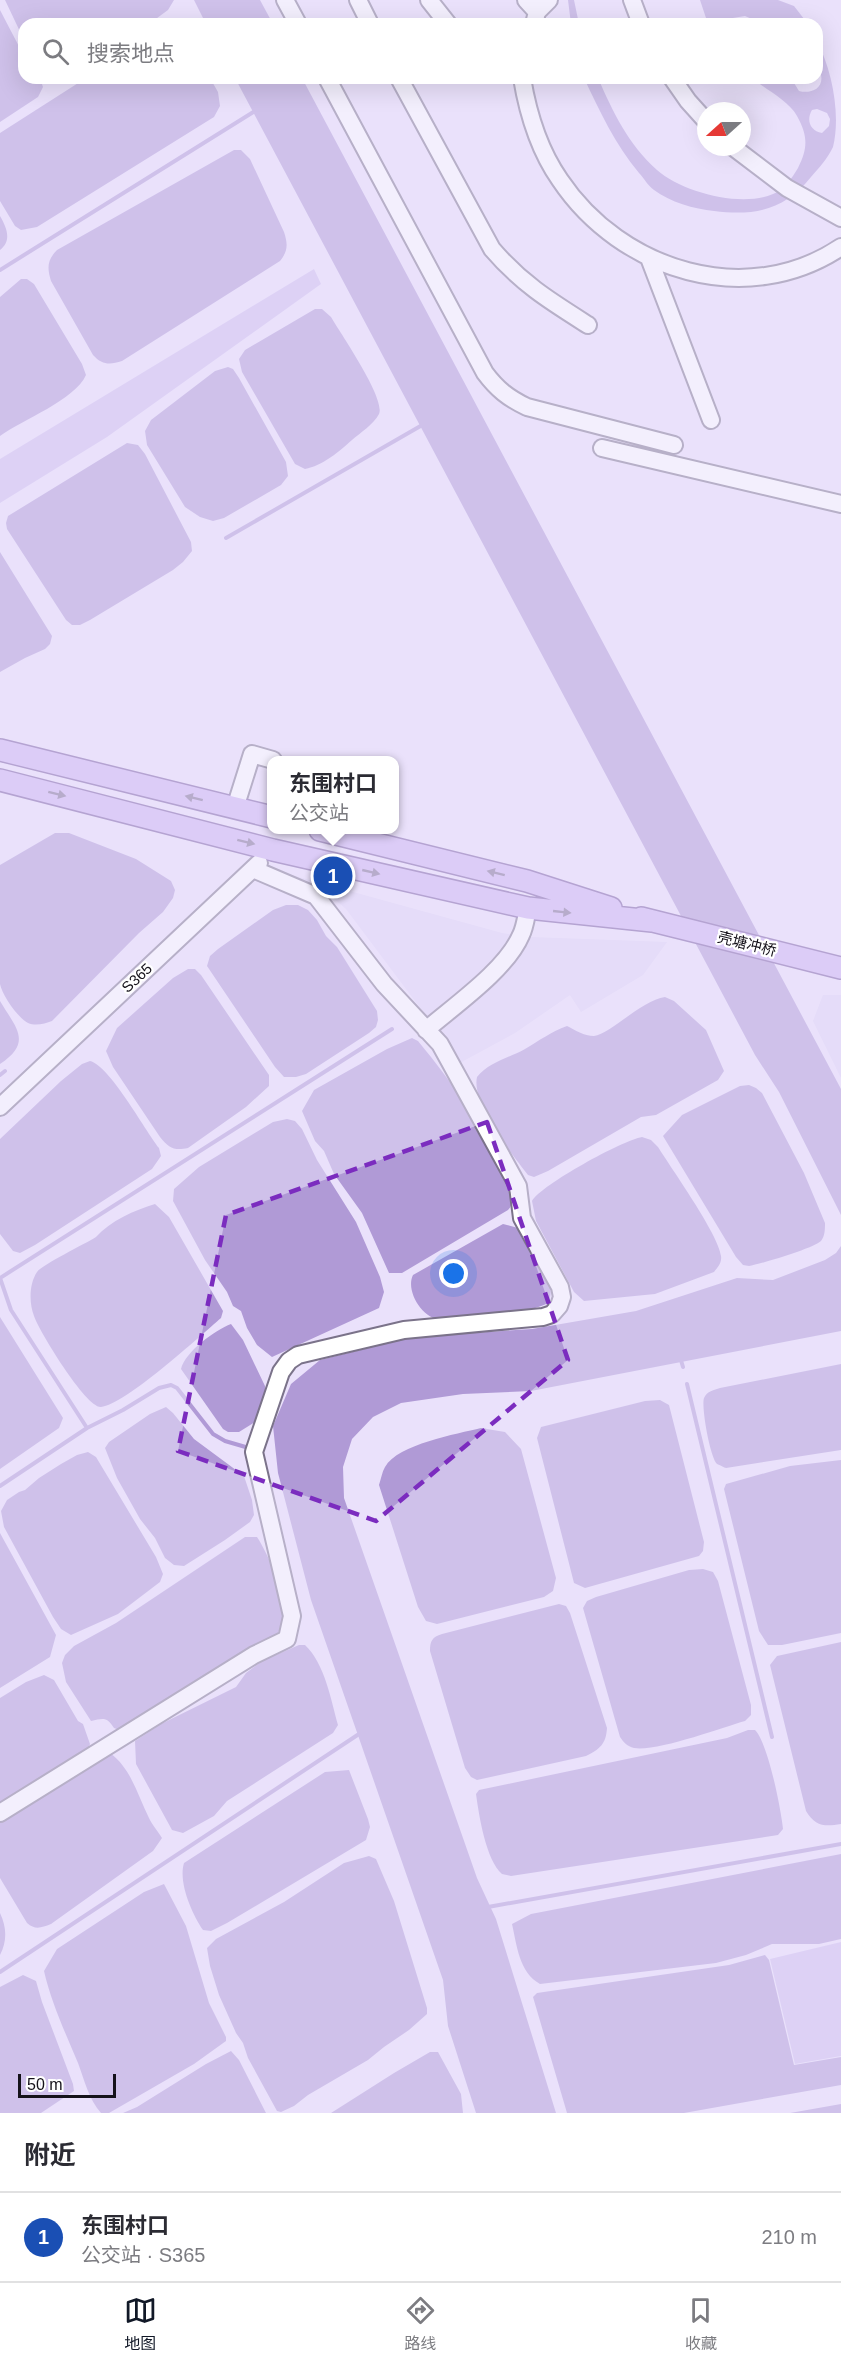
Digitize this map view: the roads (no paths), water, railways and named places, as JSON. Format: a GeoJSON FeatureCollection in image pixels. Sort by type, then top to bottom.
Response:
{"type":"FeatureCollection","features":[{"type":"Feature","properties":{"kind":"main road"},"geometry":{"type":"LineString","coordinates":[[0,750],[267,816]]}},
{"type":"Feature","properties":{"kind":"main road"},"geometry":{"type":"LineString","coordinates":[[0,780],[276,840],[528,908],[652,921]]}},
{"type":"Feature","properties":{"kind":"main road"},"geometry":{"type":"LineString","coordinates":[[336,834],[527,881],[652,921]]}},
{"type":"Feature","properties":{"kind":"main road","name":"壳塘冲桥"},"geometry":{"type":"LineString","coordinates":[[652,921],[841,968]]}},
{"type":"Feature","properties":{"kind":"street"},"geometry":{"type":"LineString","coordinates":[[285,0],[295,18]]}},
{"type":"Feature","properties":{"kind":"street"},"geometry":{"type":"LineString","coordinates":[[358,0],[367,18]]}},
{"type":"Feature","properties":{"kind":"street"},"geometry":{"type":"LineString","coordinates":[[429,0],[443,18]]}},
{"type":"Feature","properties":{"kind":"street"},"geometry":{"type":"LineString","coordinates":[[532,12],[549,0]]}},
{"type":"Feature","properties":{"kind":"street"},"geometry":{"type":"LineString","coordinates":[[632,0],[639,18]]}},
{"type":"Feature","properties":{"kind":"street"},"geometry":{"type":"LineString","coordinates":[[330,84],[485,373],[496,387],[510,399],[526,407],[674,445]]}},
{"type":"Feature","properties":{"kind":"street"},"geometry":{"type":"LineString","coordinates":[[402,84],[492,249],[513,273],[538,294],[588,325]]}},
{"type":"Feature","properties":{"kind":"street"},"geometry":{"type":"LineString","coordinates":[[523,84],[529,114],[543,149],[560,180],[583,208],[610,234],[649,258],[675,268],[711,276],[749,279],[794,270],[820,261],[841,247]]}},
{"type":"Feature","properties":{"kind":"street"},"geometry":{"type":"LineString","coordinates":[[676,84],[697,111]]}},
{"type":"Feature","properties":{"kind":"street"},"geometry":{"type":"LineString","coordinates":[[744,156],[768,175],[841,218]]}},
{"type":"Feature","properties":{"kind":"street"},"geometry":{"type":"LineString","coordinates":[[649,258],[711,420]]}},
{"type":"Feature","properties":{"kind":"street"},"geometry":{"type":"LineString","coordinates":[[602,448],[841,504]]}},
{"type":"Feature","properties":{"kind":"street"},"geometry":{"type":"LineString","coordinates":[[235,808],[252,754],[267,758]]}},
{"type":"Feature","properties":{"kind":"street","name":"S365"},"geometry":{"type":"LineString","coordinates":[[0,1107],[253,869],[276,840]]}},
{"type":"Feature","properties":{"kind":"street"},"geometry":{"type":"LineString","coordinates":[[0,1813],[254,1655],[287,1639],[292,1616],[254,1452],[281,1372],[289,1361],[298,1355],[404,1330],[543,1317],[552,1314],[559,1306],[562,1297],[560,1287],[522,1218],[518,1186],[440,1044],[384,984],[316,896],[253,869]]}},
{"type":"Feature","properties":{"kind":"street"},"geometry":{"type":"LineString","coordinates":[[426,1030],[498,968],[512,952],[522,934],[528,908]]}},
{"type":"Feature","properties":{"kind":"waterway"},"geometry":{"type":"LineString","coordinates":[[0,270],[255,111]]}},
{"type":"Feature","properties":{"kind":"waterway"},"geometry":{"type":"LineString","coordinates":[[226,538],[424,424]]}},
{"type":"Feature","properties":{"kind":"waterway"},"geometry":{"type":"LineString","coordinates":[[0,1278],[392,1029]]}},
{"type":"Feature","properties":{"kind":"waterway"},"geometry":{"type":"LineString","coordinates":[[0,1075],[5,1071]]}},
{"type":"Feature","properties":{"kind":"waterway"},"geometry":{"type":"LineString","coordinates":[[0,1278],[11,1310],[87,1428],[159,1388],[171,1385],[177,1388],[213,1434],[225,1441],[249,1448]]}},
{"type":"Feature","properties":{"kind":"waterway"},"geometry":{"type":"LineString","coordinates":[[680,1357],[683,1367]]}},
{"type":"Feature","properties":{"kind":"waterway"},"geometry":{"type":"LineString","coordinates":[[687,1384],[772,1737]]}},
{"type":"Feature","properties":{"kind":"waterway"},"geometry":{"type":"LineString","coordinates":[[0,1486],[87,1428]]}},
{"type":"Feature","properties":{"kind":"waterway"},"geometry":{"type":"LineString","coordinates":[[0,1972],[362,1732]]}},
{"type":"Feature","properties":{"kind":"waterway"},"geometry":{"type":"LineString","coordinates":[[488,1907],[841,1844]]}},
{"type":"Feature","properties":{"kind":"place","name":"东围村口"},"geometry":{"type":"Point","coordinates":[333,876]}}]}
